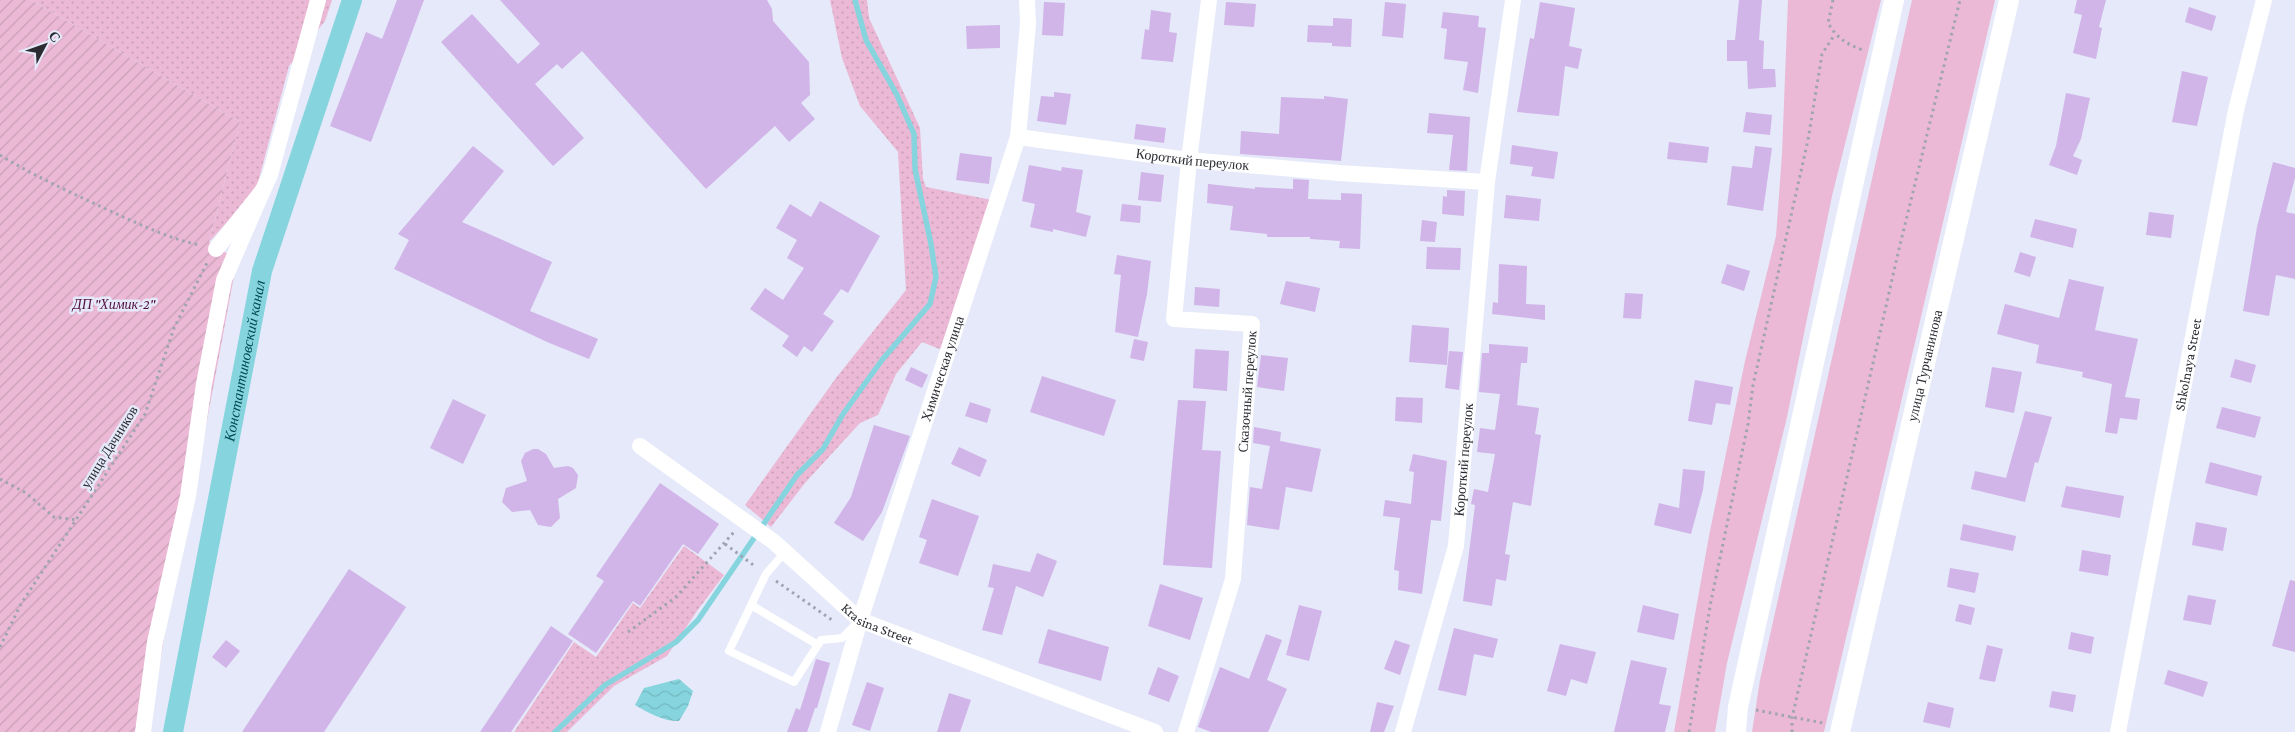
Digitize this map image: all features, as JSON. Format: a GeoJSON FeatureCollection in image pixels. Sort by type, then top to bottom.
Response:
{"type":"FeatureCollection","features":[{"type":"Feature","properties":{"kind":"street"},"geometry":{"type":"LineString","coordinates":[[143,732],[154,642],[188,496],[204,384],[224,280],[270,174],[318,0]]}},
{"type":"Feature","properties":{"kind":"street","name":"Химическая улица"},"geometry":{"type":"LineString","coordinates":[[828,732],[860,620],[1018,138],[1028,24],[1026,0]]}},
{"type":"Feature","properties":{"kind":"street","name":"Сказочный переулок"},"geometry":{"type":"LineString","coordinates":[[1186,732],[1233,579],[1252,324],[1174,319],[1189,160],[1209,0]]}},
{"type":"Feature","properties":{"kind":"street","name":"Короткий переулок"},"geometry":{"type":"LineString","coordinates":[[1403,732],[1456,546],[1487,182],[1513,0]]}},
{"type":"Feature","properties":{"kind":"street"},"geometry":{"type":"LineString","coordinates":[[1736,732],[1738,707],[1894,0]]}},
{"type":"Feature","properties":{"kind":"street","name":"улица Турчанинова"},"geometry":{"type":"LineString","coordinates":[[1841,729],[2009,0]]}},
{"type":"Feature","properties":{"kind":"street","name":"Shkolnaya Street"},"geometry":{"type":"LineString","coordinates":[[2118,732],[2236,110],[2264,0]]}},
{"type":"Feature","properties":{"kind":"street","name":"Короткий переулок"},"geometry":{"type":"LineString","coordinates":[[1018,138],[1189,160],[1339,173],[1487,182]]}},
{"type":"Feature","properties":{"kind":"street"},"geometry":{"type":"LineString","coordinates":[[216,249],[263,190]]}},
{"type":"Feature","properties":{"kind":"street","name":"Krasina Street"},"geometry":{"type":"LineString","coordinates":[[640,446],[780,547],[860,620],[1155,732]]}},
{"type":"Feature","properties":{"kind":"lane"},"geometry":{"type":"LineString","coordinates":[[780,547],[729,651],[794,682],[821,640],[842,638],[860,620]]}},
{"type":"Feature","properties":{"kind":"lane"},"geometry":{"type":"LineString","coordinates":[[751,605],[818,645]]}},
{"type":"Feature","properties":{"kind":"path"},"geometry":{"type":"LineString","coordinates":[[1833,0],[1828,22],[1835,34],[1849,45],[1864,50]]}},
{"type":"Feature","properties":{"kind":"path"},"geometry":{"type":"LineString","coordinates":[[1792,732],[1792,718],[1899,249],[1960,0]]}},
{"type":"Feature","properties":{"kind":"path"},"geometry":{"type":"LineString","coordinates":[[1689,732],[1711,601],[1748,424],[1753,385],[1808,140],[1822,54],[1835,34]]}},
{"type":"Feature","properties":{"kind":"path"},"geometry":{"type":"LineString","coordinates":[[0,155],[33,175],[179,241],[216,249]]}},
{"type":"Feature","properties":{"kind":"path","name":"улица Дачников"},"geometry":{"type":"LineString","coordinates":[[0,647],[21,604],[145,414],[174,328],[201,272],[216,249]]}},
{"type":"Feature","properties":{"kind":"path"},"geometry":{"type":"LineString","coordinates":[[0,479],[26,493],[54,517],[77,520]]}},
{"type":"Feature","properties":{"kind":"path"},"geometry":{"type":"LineString","coordinates":[[628,632],[676,597],[725,544],[835,623]]}},
{"type":"Feature","properties":{"kind":"path"},"geometry":{"type":"LineString","coordinates":[[1738,707],[1841,729]]}},
{"type":"Feature","properties":{"kind":"green space","name":"ДП \"Химик-2\""},"geometry":{"type":"Polygon","coordinates":[[[0,0],[31,0],[240,122],[209,242],[237,260],[202,447],[175,570],[149,732],[0,732],[0,0]]]}},
{"type":"Feature","properties":{"kind":"green space"},"geometry":{"type":"Polygon","coordinates":[[[31,0],[332,0],[325,21],[289,66],[256,190],[209,242],[240,122],[31,0]]]}},
{"type":"Feature","properties":{"kind":"green space"},"geometry":{"type":"Polygon","coordinates":[[[830,0],[867,0],[869,18],[920,128],[923,179],[926,187],[992,200],[942,350],[922,342],[896,374],[878,415],[860,423],[805,483],[771,527],[745,505],[836,378],[906,290],[898,152],[860,106],[842,58],[830,0]]]}},
{"type":"Feature","properties":{"kind":"green space"},"geometry":{"type":"Polygon","coordinates":[[[1788,0],[1881,0],[1832,196],[1787,417],[1727,663],[1715,732],[1674,732],[1709,536],[1745,361],[1776,236],[1782,154],[1788,0]]]}},
{"type":"Feature","properties":{"kind":"green space"},"geometry":{"type":"Polygon","coordinates":[[[1912,0],[1995,0],[1824,732],[1752,732],[1760,680],[1912,0]]]}},
{"type":"Feature","properties":{"kind":"green space"},"geometry":{"type":"Polygon","coordinates":[[[684,546],[724,575],[667,656],[614,686],[567,732],[514,732],[574,642],[596,657],[633,603],[640,608],[684,546]]]}},
{"type":"Feature","properties":{"kind":"water"},"geometry":{"type":"Polygon","coordinates":[[[679,679],[693,691],[688,706],[679,721],[661,718],[635,705],[644,688],[679,679]]]}},
{"type":"Feature","properties":{"kind":"building"},"geometry":{"type":"Polygon","coordinates":[[[397,0],[424,0],[371,142],[330,126],[366,32],[382,39],[397,0]]]}},
{"type":"Feature","properties":{"kind":"building"},"geometry":{"type":"Polygon","coordinates":[[[500,0],[767,0],[772,9],[773,21],[809,62],[810,95],[801,103],[815,119],[789,142],[775,126],[706,189],[582,51],[562,69],[557,64],[535,84],[584,138],[553,166],[441,42],[472,14],[518,64],[540,44],[500,0]]]}},
{"type":"Feature","properties":{"kind":"building"},"geometry":{"type":"Polygon","coordinates":[[[1739,0],[1762,0],[1759,40],[1764,41],[1763,69],[1775,69],[1776,87],[1748,89],[1747,61],[1727,61],[1727,40],[1735,40],[1739,0]]]}},
{"type":"Feature","properties":{"kind":"building"},"geometry":{"type":"Polygon","coordinates":[[[2077,0],[2106,0],[2099,27],[2102,28],[2096,59],[2073,53],[2082,15],[2074,13],[2077,0]]]}},
{"type":"Feature","properties":{"kind":"building"},"geometry":{"type":"Polygon","coordinates":[[[1044,2],[1065,3],[1063,36],[1042,35],[1044,2]]]}},
{"type":"Feature","properties":{"kind":"building"},"geometry":{"type":"Polygon","coordinates":[[[1226,2],[1256,4],[1254,27],[1224,25],[1226,2]]]}},
{"type":"Feature","properties":{"kind":"building"},"geometry":{"type":"Polygon","coordinates":[[[1385,2],[1406,4],[1403,38],[1382,36],[1385,2]]]}},
{"type":"Feature","properties":{"kind":"building"},"geometry":{"type":"Polygon","coordinates":[[[1540,2],[1575,8],[1569,46],[1582,49],[1578,69],[1565,66],[1559,116],[1517,112],[1530,38],[1534,39],[1540,2]]]}},
{"type":"Feature","properties":{"kind":"building"},"geometry":{"type":"Polygon","coordinates":[[[2189,7],[2216,16],[2212,31],[2185,22],[2189,7]]]}},
{"type":"Feature","properties":{"kind":"building"},"geometry":{"type":"Polygon","coordinates":[[[1151,10],[1171,13],[1169,32],[1177,33],[1173,62],[1141,59],[1145,29],[1149,30],[1151,10]]]}},
{"type":"Feature","properties":{"kind":"building"},"geometry":{"type":"Polygon","coordinates":[[[1443,12],[1479,16],[1478,27],[1486,28],[1478,93],[1463,90],[1468,62],[1444,59],[1447,29],[1441,28],[1443,12]]]}},
{"type":"Feature","properties":{"kind":"building"},"geometry":{"type":"Polygon","coordinates":[[[1333,18],[1352,19],[1351,47],[1332,46],[1332,43],[1307,42],[1308,25],[1333,26],[1333,18]]]}},
{"type":"Feature","properties":{"kind":"building"},"geometry":{"type":"Polygon","coordinates":[[[1000,25],[1000,48],[967,49],[966,26],[1000,25]]]}},
{"type":"Feature","properties":{"kind":"building"},"geometry":{"type":"Polygon","coordinates":[[[2182,71],[2208,77],[2197,126],[2172,122],[2182,71]]]}},
{"type":"Feature","properties":{"kind":"building"},"geometry":{"type":"Polygon","coordinates":[[[1054,92],[1071,94],[1066,125],[1037,121],[1041,96],[1054,97],[1054,92]]]}},
{"type":"Feature","properties":{"kind":"building"},"geometry":{"type":"Polygon","coordinates":[[[2066,93],[2090,98],[2081,139],[2073,156],[2082,160],[2077,175],[2049,165],[2056,146],[2066,93]]]}},
{"type":"Feature","properties":{"kind":"building"},"geometry":{"type":"Polygon","coordinates":[[[1324,96],[1348,99],[1341,161],[1240,154],[1241,131],[1279,134],[1281,97],[1324,99],[1324,96]]]}},
{"type":"Feature","properties":{"kind":"building"},"geometry":{"type":"Polygon","coordinates":[[[1746,112],[1772,115],[1770,135],[1743,132],[1746,112]]]}},
{"type":"Feature","properties":{"kind":"building"},"geometry":{"type":"Polygon","coordinates":[[[1429,113],[1470,117],[1467,171],[1449,170],[1453,135],[1427,133],[1429,113]]]}},
{"type":"Feature","properties":{"kind":"building"},"geometry":{"type":"Polygon","coordinates":[[[1136,124],[1166,128],[1164,143],[1134,139],[1136,124]]]}},
{"type":"Feature","properties":{"kind":"building"},"geometry":{"type":"Polygon","coordinates":[[[1669,142],[1709,147],[1707,163],[1667,159],[1669,142]]]}},
{"type":"Feature","properties":{"kind":"building"},"geometry":{"type":"Polygon","coordinates":[[[1512,145],[1558,152],[1554,179],[1531,176],[1533,167],[1510,164],[1512,145]]]}},
{"type":"Feature","properties":{"kind":"building"},"geometry":{"type":"Polygon","coordinates":[[[473,146],[504,171],[462,222],[552,262],[530,311],[598,339],[589,359],[547,342],[394,269],[409,240],[398,234],[473,146]]]}},
{"type":"Feature","properties":{"kind":"building"},"geometry":{"type":"Polygon","coordinates":[[[1755,146],[1772,148],[1763,211],[1727,205],[1732,166],[1752,168],[1755,146]]]}},
{"type":"Feature","properties":{"kind":"building"},"geometry":{"type":"Polygon","coordinates":[[[960,153],[992,157],[989,184],[956,180],[960,153]]]}},
{"type":"Feature","properties":{"kind":"building"},"geometry":{"type":"Polygon","coordinates":[[[2273,162],[2295,168],[2295,178],[2286,212],[2295,214],[2295,279],[2276,275],[2269,316],[2243,311],[2257,227],[2273,162]]]}},
{"type":"Feature","properties":{"kind":"building"},"geometry":{"type":"Polygon","coordinates":[[[1029,165],[1061,171],[1062,167],[1083,170],[1076,212],[1091,216],[1086,237],[1053,229],[1053,232],[1030,227],[1035,204],[1022,201],[1029,165]]]}},
{"type":"Feature","properties":{"kind":"building"},"geometry":{"type":"Polygon","coordinates":[[[1141,172],[1164,175],[1161,202],[1138,200],[1141,172]]]}},
{"type":"Feature","properties":{"kind":"building"},"geometry":{"type":"Polygon","coordinates":[[[1293,179],[1309,180],[1308,199],[1341,200],[1341,193],[1362,194],[1360,249],[1339,248],[1340,241],[1310,239],[1310,237],[1267,237],[1267,234],[1230,230],[1233,206],[1207,203],[1208,184],[1255,189],[1255,187],[1293,189],[1293,179]]]}},
{"type":"Feature","properties":{"kind":"building"},"geometry":{"type":"Polygon","coordinates":[[[1447,190],[1465,191],[1464,216],[1442,214],[1443,196],[1447,197],[1447,190]]]}},
{"type":"Feature","properties":{"kind":"building"},"geometry":{"type":"Polygon","coordinates":[[[1506,195],[1541,199],[1539,221],[1504,218],[1506,195]]]}},
{"type":"Feature","properties":{"kind":"building"},"geometry":{"type":"Polygon","coordinates":[[[820,201],[880,236],[848,293],[841,289],[823,314],[834,321],[812,352],[804,346],[797,357],[782,346],[789,336],[750,309],[765,288],[783,300],[804,268],[787,258],[797,240],[776,228],[790,204],[811,217],[820,201]]]}},
{"type":"Feature","properties":{"kind":"building"},"geometry":{"type":"Polygon","coordinates":[[[1122,204],[1141,206],[1140,223],[1120,221],[1122,204]]]}},
{"type":"Feature","properties":{"kind":"building"},"geometry":{"type":"Polygon","coordinates":[[[2149,212],[2174,215],[2171,238],[2146,235],[2149,212]]]}},
{"type":"Feature","properties":{"kind":"building"},"geometry":{"type":"Polygon","coordinates":[[[2035,219],[2077,229],[2073,248],[2030,237],[2035,219]]]}},
{"type":"Feature","properties":{"kind":"building"},"geometry":{"type":"Polygon","coordinates":[[[1422,220],[1437,222],[1435,242],[1420,241],[1422,220]]]}},
{"type":"Feature","properties":{"kind":"building"},"geometry":{"type":"Polygon","coordinates":[[[1427,247],[1461,248],[1460,270],[1426,269],[1427,247]]]}},
{"type":"Feature","properties":{"kind":"building"},"geometry":{"type":"Polygon","coordinates":[[[2020,252],[2036,257],[2030,277],[2014,272],[2020,252]]]}},
{"type":"Feature","properties":{"kind":"building"},"geometry":{"type":"Polygon","coordinates":[[[1117,255],[1151,261],[1147,294],[1138,337],[1115,332],[1121,275],[1114,274],[1117,255]]]}},
{"type":"Feature","properties":{"kind":"building"},"geometry":{"type":"Polygon","coordinates":[[[1499,264],[1527,266],[1526,304],[1545,305],[1545,320],[1492,314],[1493,302],[1498,303],[1499,264]]]}},
{"type":"Feature","properties":{"kind":"building"},"geometry":{"type":"Polygon","coordinates":[[[1727,264],[1750,271],[1744,291],[1721,283],[1727,264]]]}},
{"type":"Feature","properties":{"kind":"building"},"geometry":{"type":"Polygon","coordinates":[[[2069,279],[2104,287],[2095,330],[2138,339],[2125,397],[2140,399],[2137,420],[2120,418],[2117,434],[2105,432],[2112,384],[2082,377],[2083,372],[2036,363],[2039,345],[1997,334],[2005,304],[2059,318],[2069,279]]]}},
{"type":"Feature","properties":{"kind":"building"},"geometry":{"type":"Polygon","coordinates":[[[1286,281],[1320,288],[1315,312],[1280,304],[1286,281]]]}},
{"type":"Feature","properties":{"kind":"building"},"geometry":{"type":"Polygon","coordinates":[[[1195,287],[1220,289],[1219,307],[1194,305],[1195,287]]]}},
{"type":"Feature","properties":{"kind":"building"},"geometry":{"type":"Polygon","coordinates":[[[1625,293],[1643,294],[1641,319],[1623,318],[1625,293]]]}},
{"type":"Feature","properties":{"kind":"building"},"geometry":{"type":"Polygon","coordinates":[[[1412,325],[1449,328],[1447,365],[1409,362],[1412,325]]]}},
{"type":"Feature","properties":{"kind":"building"},"geometry":{"type":"Polygon","coordinates":[[[1134,339],[1148,342],[1144,361],[1130,358],[1134,339]]]}},
{"type":"Feature","properties":{"kind":"building"},"geometry":{"type":"Polygon","coordinates":[[[1489,344],[1528,347],[1527,363],[1521,363],[1517,405],[1539,408],[1535,434],[1541,435],[1531,506],[1513,502],[1505,554],[1510,555],[1506,581],[1496,579],[1492,606],[1463,601],[1475,505],[1471,504],[1474,489],[1488,492],[1495,454],[1477,452],[1480,428],[1495,430],[1500,394],[1479,392],[1482,353],[1489,353],[1489,344]]]}},
{"type":"Feature","properties":{"kind":"building"},"geometry":{"type":"Polygon","coordinates":[[[1195,349],[1229,351],[1227,391],[1193,388],[1195,349]]]}},
{"type":"Feature","properties":{"kind":"building"},"geometry":{"type":"Polygon","coordinates":[[[1449,351],[1463,352],[1459,390],[1445,388],[1449,351]]]}},
{"type":"Feature","properties":{"kind":"building"},"geometry":{"type":"Polygon","coordinates":[[[1261,355],[1288,358],[1284,391],[1257,387],[1261,355]]]}},
{"type":"Feature","properties":{"kind":"building"},"geometry":{"type":"Polygon","coordinates":[[[2235,359],[2256,365],[2251,383],[2230,377],[2235,359]]]}},
{"type":"Feature","properties":{"kind":"building"},"geometry":{"type":"Polygon","coordinates":[[[911,367],[928,375],[922,388],[905,380],[911,367]]]}},
{"type":"Feature","properties":{"kind":"building"},"geometry":{"type":"Polygon","coordinates":[[[1992,367],[2022,372],[2014,413],[1985,407],[1992,367]]]}},
{"type":"Feature","properties":{"kind":"building"},"geometry":{"type":"Polygon","coordinates":[[[1042,376],[1116,400],[1104,436],[1030,412],[1042,376]]]}},
{"type":"Feature","properties":{"kind":"building"},"geometry":{"type":"Polygon","coordinates":[[[1695,380],[1733,387],[1730,405],[1716,403],[1712,425],[1688,421],[1695,380]]]}},
{"type":"Feature","properties":{"kind":"building"},"geometry":{"type":"Polygon","coordinates":[[[1396,397],[1423,398],[1422,423],[1395,421],[1396,397]]]}},
{"type":"Feature","properties":{"kind":"building"},"geometry":{"type":"Polygon","coordinates":[[[453,399],[486,415],[463,464],[430,448],[453,399]]]}},
{"type":"Feature","properties":{"kind":"building"},"geometry":{"type":"Polygon","coordinates":[[[1178,400],[1206,401],[1202,450],[1221,451],[1212,568],[1163,565],[1178,400]]]}},
{"type":"Feature","properties":{"kind":"building"},"geometry":{"type":"Polygon","coordinates":[[[970,402],[991,409],[987,423],[965,416],[970,402]]]}},
{"type":"Feature","properties":{"kind":"building"},"geometry":{"type":"Polygon","coordinates":[[[2222,407],[2261,417],[2255,438],[2216,428],[2222,407]]]}},
{"type":"Feature","properties":{"kind":"building"},"geometry":{"type":"Polygon","coordinates":[[[2025,411],[2052,417],[2038,463],[2035,462],[2025,502],[1971,489],[1975,471],[2006,478],[2025,411]]]}},
{"type":"Feature","properties":{"kind":"building"},"geometry":{"type":"Polygon","coordinates":[[[874,425],[910,436],[882,512],[863,541],[834,523],[851,497],[874,425]]]}},
{"type":"Feature","properties":{"kind":"building"},"geometry":{"type":"Polygon","coordinates":[[[1254,427],[1281,432],[1280,441],[1321,449],[1312,492],[1286,487],[1279,530],[1247,525],[1250,487],[1262,489],[1270,446],[1253,443],[1254,427]]]}},
{"type":"Feature","properties":{"kind":"building"},"geometry":{"type":"Polygon","coordinates":[[[959,447],[987,460],[980,477],[951,464],[959,447]]]}},
{"type":"Feature","properties":{"kind":"building"},"geometry":{"type":"Polygon","coordinates":[[[538,449],[546,454],[554,468],[568,466],[573,468],[578,475],[576,488],[558,499],[560,518],[551,527],[538,525],[530,510],[512,512],[502,502],[506,488],[527,481],[521,461],[525,453],[538,449]]]}},
{"type":"Feature","properties":{"kind":"building"},"geometry":{"type":"Polygon","coordinates":[[[1413,454],[1447,461],[1441,521],[1431,520],[1422,594],[1398,590],[1399,571],[1394,570],[1400,518],[1383,516],[1385,500],[1411,504],[1414,472],[1409,471],[1413,454]]]}},
{"type":"Feature","properties":{"kind":"building"},"geometry":{"type":"Polygon","coordinates":[[[2210,462],[2262,476],[2257,496],[2205,483],[2210,462]]]}},
{"type":"Feature","properties":{"kind":"building"},"geometry":{"type":"Polygon","coordinates":[[[1683,469],[1705,471],[1703,490],[1691,534],[1654,525],[1659,503],[1679,508],[1683,469]]]}},
{"type":"Feature","properties":{"kind":"building"},"geometry":{"type":"Polygon","coordinates":[[[660,483],[719,524],[698,554],[683,544],[640,606],[633,601],[596,653],[568,634],[604,581],[596,576],[660,483]]]}},
{"type":"Feature","properties":{"kind":"building"},"geometry":{"type":"Polygon","coordinates":[[[2066,486],[2124,496],[2120,518],[2061,507],[2066,486]]]}},
{"type":"Feature","properties":{"kind":"building"},"geometry":{"type":"Polygon","coordinates":[[[932,499],[979,516],[958,576],[919,563],[927,540],[919,537],[932,499]]]}},
{"type":"Feature","properties":{"kind":"building"},"geometry":{"type":"Polygon","coordinates":[[[2196,522],[2227,528],[2223,551],[2192,545],[2196,522]]]}},
{"type":"Feature","properties":{"kind":"building"},"geometry":{"type":"Polygon","coordinates":[[[1963,524],[2016,536],[2013,551],[1960,540],[1963,524]]]}},
{"type":"Feature","properties":{"kind":"building"},"geometry":{"type":"Polygon","coordinates":[[[2082,550],[2111,555],[2108,576],[2079,571],[2082,550]]]}},
{"type":"Feature","properties":{"kind":"building"},"geometry":{"type":"Polygon","coordinates":[[[1037,553],[1057,561],[1043,597],[1016,586],[1002,635],[982,630],[994,588],[988,587],[993,564],[1030,572],[1037,553]]]}},
{"type":"Feature","properties":{"kind":"building"},"geometry":{"type":"Polygon","coordinates":[[[1950,568],[1979,573],[1975,593],[1947,587],[1950,568]]]}},
{"type":"Feature","properties":{"kind":"building"},"geometry":{"type":"Polygon","coordinates":[[[349,569],[406,607],[324,732],[242,732],[349,569]]]}},
{"type":"Feature","properties":{"kind":"building"},"geometry":{"type":"Polygon","coordinates":[[[2290,580],[2295,581],[2295,652],[2272,646],[2290,580]]]}},
{"type":"Feature","properties":{"kind":"building"},"geometry":{"type":"Polygon","coordinates":[[[1160,584],[1203,598],[1190,640],[1148,626],[1160,584]]]}},
{"type":"Feature","properties":{"kind":"building"},"geometry":{"type":"Polygon","coordinates":[[[2188,595],[2216,600],[2211,625],[2183,620],[2188,595]]]}},
{"type":"Feature","properties":{"kind":"building"},"geometry":{"type":"Polygon","coordinates":[[[1959,604],[1975,608],[1971,625],[1955,621],[1959,604]]]}},
{"type":"Feature","properties":{"kind":"building"},"geometry":{"type":"Polygon","coordinates":[[[1299,605],[1322,611],[1309,661],[1286,655],[1299,605]]]}},
{"type":"Feature","properties":{"kind":"building"},"geometry":{"type":"Polygon","coordinates":[[[1643,605],[1679,614],[1674,640],[1637,632],[1643,605]]]}},
{"type":"Feature","properties":{"kind":"building"},"geometry":{"type":"Polygon","coordinates":[[[551,626],[573,641],[511,732],[480,732],[551,626]]]}},
{"type":"Feature","properties":{"kind":"building"},"geometry":{"type":"Polygon","coordinates":[[[1454,628],[1498,639],[1493,658],[1474,654],[1466,696],[1438,690],[1454,628]]]}},
{"type":"Feature","properties":{"kind":"building"},"geometry":{"type":"Polygon","coordinates":[[[1048,629],[1109,647],[1101,681],[1038,663],[1048,629]]]}},
{"type":"Feature","properties":{"kind":"building"},"geometry":{"type":"Polygon","coordinates":[[[2071,632],[2094,637],[2091,654],[2068,649],[2071,632]]]}},
{"type":"Feature","properties":{"kind":"building"},"geometry":{"type":"Polygon","coordinates":[[[1266,634],[1282,640],[1267,680],[1287,689],[1268,732],[1211,732],[1198,727],[1220,667],[1249,679],[1266,634]]]}},
{"type":"Feature","properties":{"kind":"building"},"geometry":{"type":"Polygon","coordinates":[[[226,640],[240,651],[226,668],[212,657],[226,640]]]}},
{"type":"Feature","properties":{"kind":"building"},"geometry":{"type":"Polygon","coordinates":[[[1395,640],[1410,645],[1400,675],[1384,669],[1395,640]]]}},
{"type":"Feature","properties":{"kind":"building"},"geometry":{"type":"Polygon","coordinates":[[[1560,644],[1596,652],[1587,684],[1571,679],[1566,696],[1547,691],[1560,644]]]}},
{"type":"Feature","properties":{"kind":"building"},"geometry":{"type":"Polygon","coordinates":[[[1987,645],[2003,649],[1995,682],[1979,679],[1987,645]]]}},
{"type":"Feature","properties":{"kind":"building"},"geometry":{"type":"Polygon","coordinates":[[[816,659],[830,663],[817,708],[815,708],[807,732],[787,732],[796,708],[800,710],[816,659]]]}},
{"type":"Feature","properties":{"kind":"building"},"geometry":{"type":"Polygon","coordinates":[[[1631,660],[1667,668],[1659,704],[1671,706],[1665,732],[1614,732],[1631,660]]]}},
{"type":"Feature","properties":{"kind":"building"},"geometry":{"type":"Polygon","coordinates":[[[1158,667],[1179,676],[1169,702],[1148,694],[1158,667]]]}},
{"type":"Feature","properties":{"kind":"building"},"geometry":{"type":"Polygon","coordinates":[[[2168,670],[2208,682],[2203,697],[2164,684],[2168,670]]]}},
{"type":"Feature","properties":{"kind":"building"},"geometry":{"type":"Polygon","coordinates":[[[867,682],[884,688],[870,731],[852,725],[867,682]]]}},
{"type":"Feature","properties":{"kind":"building"},"geometry":{"type":"Polygon","coordinates":[[[2052,691],[2076,695],[2073,712],[2049,707],[2052,691]]]}},
{"type":"Feature","properties":{"kind":"building"},"geometry":{"type":"Polygon","coordinates":[[[949,693],[971,700],[960,732],[937,732],[949,693]]]}},
{"type":"Feature","properties":{"kind":"building"},"geometry":{"type":"Polygon","coordinates":[[[1377,702],[1394,706],[1384,732],[1370,732],[1377,702]]]}},
{"type":"Feature","properties":{"kind":"building"},"geometry":{"type":"Polygon","coordinates":[[[1928,702],[1954,708],[1950,728],[1923,722],[1928,702]]]}},
{"type":"Feature","properties":{"kind":"waterway","name":"Константиновский канал"},"geometry":{"type":"LineString","coordinates":[[173,732],[262,271],[352,0]]}},
{"type":"Feature","properties":{"kind":"waterway"},"geometry":{"type":"LineString","coordinates":[[555,732],[605,685],[676,642],[698,620],[797,475],[823,449],[843,414],[882,360],[930,304],[936,277],[915,169],[914,134],[897,95],[866,40],[855,0]]}}]}
